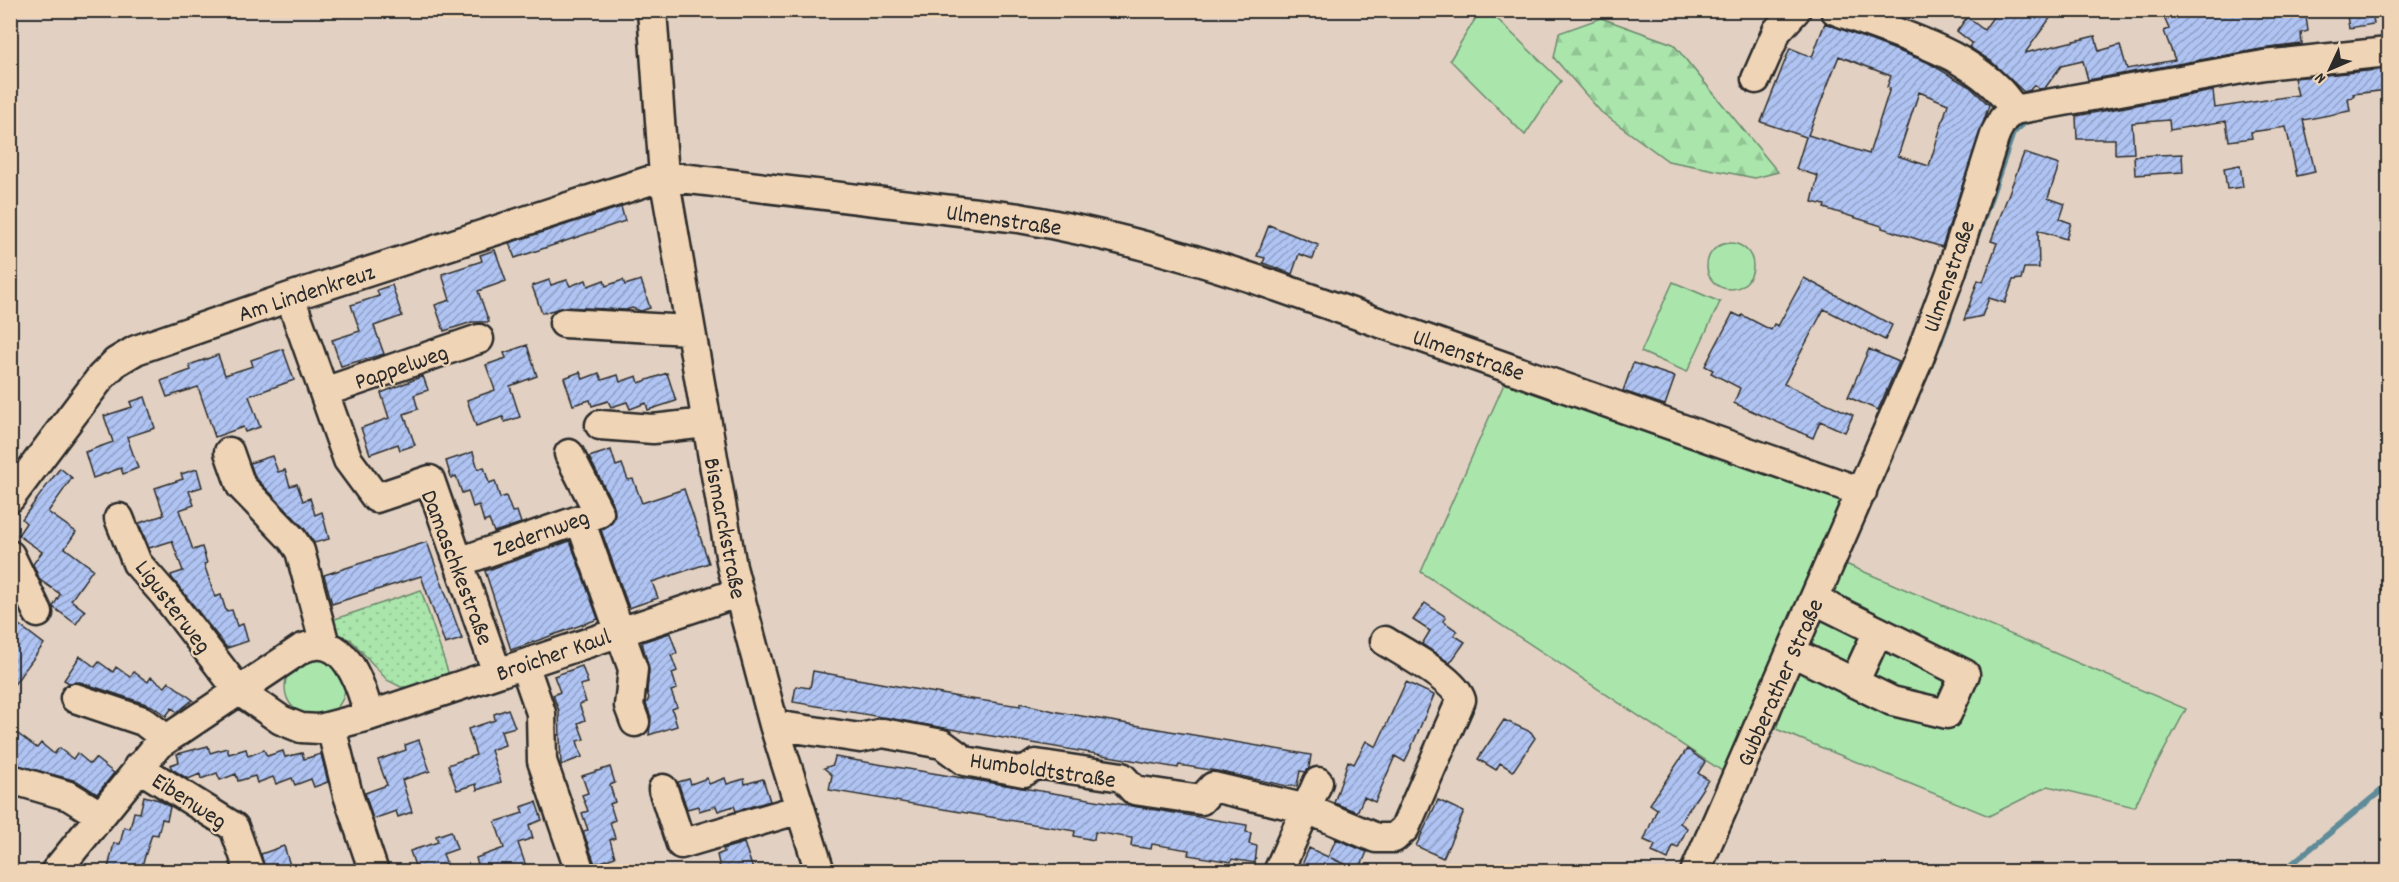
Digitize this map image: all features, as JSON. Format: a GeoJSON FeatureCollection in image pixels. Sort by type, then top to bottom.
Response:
{"type":"FeatureCollection","features":[{"type":"Feature","properties":{"kind":"street","name":"Bismarckstraße"},"geometry":{"type":"LineString","coordinates":[[652,10],[663,176],[737,593],[774,725],[820,872]]}},
{"type":"Feature","properties":{"kind":"street"},"geometry":{"type":"LineString","coordinates":[[1756,79],[1777,31],[1796,10]]}},
{"type":"Feature","properties":{"kind":"street"},"geometry":{"type":"LineString","coordinates":[[1835,10],[1969,65],[2000,90],[2014,110],[2264,65],[2388,52]]}},
{"type":"Feature","properties":{"kind":"street","name":"Ulmenstraße"},"geometry":{"type":"LineString","coordinates":[[663,176],[1019,218],[1062,226],[1190,259],[1258,280],[1862,492],[1936,313],[1992,142],[2000,124],[2014,110]]}},
{"type":"Feature","properties":{"kind":"street","name":"Am Lindenkreuz"},"geometry":{"type":"LineString","coordinates":[[10,498],[101,377],[116,362],[136,350],[290,297],[663,176]]}},
{"type":"Feature","properties":{"kind":"street","name":"Damaschkestraße"},"geometry":{"type":"LineString","coordinates":[[290,297],[348,460],[376,498],[430,480],[459,562],[510,668],[541,713],[542,760],[579,872]]}},
{"type":"Feature","properties":{"kind":"street"},"geometry":{"type":"LineString","coordinates":[[564,323],[689,330]]}},
{"type":"Feature","properties":{"kind":"street","name":"Pappelweg"},"geometry":{"type":"LineString","coordinates":[[324,392],[479,339]]}},
{"type":"Feature","properties":{"kind":"street"},"geometry":{"type":"LineString","coordinates":[[600,425],[653,429],[706,423]]}},
{"type":"Feature","properties":{"kind":"street"},"geometry":{"type":"LineString","coordinates":[[229,452],[241,486],[292,539],[300,551],[325,645]]}},
{"type":"Feature","properties":{"kind":"street","name":"Zedernweg"},"geometry":{"type":"LineString","coordinates":[[459,562],[599,513],[569,454]]}},
{"type":"Feature","properties":{"kind":"street","name":"Gubberather Straße"},"geometry":{"type":"LineString","coordinates":[[1695,872],[1862,492]]}},
{"type":"Feature","properties":{"kind":"street","name":"Ligusterweg"},"geometry":{"type":"LineString","coordinates":[[118,518],[137,563],[165,595],[238,690]]}},
{"type":"Feature","properties":{"kind":"street"},"geometry":{"type":"LineString","coordinates":[[580,520],[633,669],[628,706],[634,722]]}},
{"type":"Feature","properties":{"kind":"street"},"geometry":{"type":"LineString","coordinates":[[10,555],[38,613]]}},
{"type":"Feature","properties":{"kind":"street","name":"Broicher Kaul"},"geometry":{"type":"LineString","coordinates":[[238,690],[294,726],[313,729],[331,727],[737,593]]}},
{"type":"Feature","properties":{"kind":"street"},"geometry":{"type":"LineString","coordinates":[[1792,652],[1898,703],[1947,714],[1965,674],[1815,600]]}},
{"type":"Feature","properties":{"kind":"street"},"geometry":{"type":"LineString","coordinates":[[1854,683],[1878,632]]}},
{"type":"Feature","properties":{"kind":"street"},"geometry":{"type":"LineString","coordinates":[[1307,809],[1370,836],[1386,840],[1402,832],[1416,807],[1461,700],[1459,693],[1449,683],[1385,641]]}},
{"type":"Feature","properties":{"kind":"street"},"geometry":{"type":"LineString","coordinates":[[55,872],[138,767],[165,738],[300,648],[315,644],[325,645],[339,652],[353,670],[362,688],[369,716]]}},
{"type":"Feature","properties":{"kind":"street"},"geometry":{"type":"LineString","coordinates":[[75,698],[143,721],[165,738]]}},
{"type":"Feature","properties":{"kind":"street","name":"Humboldtstraße"},"geometry":{"type":"LineString","coordinates":[[774,725],[860,738],[883,733],[942,744],[965,761],[1001,768],[1024,772],[1036,764],[1122,777],[1134,789],[1201,800],[1213,787],[1307,809]]}},
{"type":"Feature","properties":{"kind":"street"},"geometry":{"type":"LineString","coordinates":[[331,727],[348,795],[374,872]]}},
{"type":"Feature","properties":{"kind":"street","name":"Eibenweg"},"geometry":{"type":"LineString","coordinates":[[138,767],[234,827],[250,872]]}},
{"type":"Feature","properties":{"kind":"street"},"geometry":{"type":"LineString","coordinates":[[11,779],[69,796],[100,815]]}},
{"type":"Feature","properties":{"kind":"street"},"geometry":{"type":"LineString","coordinates":[[1278,872],[1318,782]]}},
{"type":"Feature","properties":{"kind":"street"},"geometry":{"type":"LineString","coordinates":[[663,789],[681,844],[800,809]]}},
{"type":"Feature","properties":{"kind":"green space"},"geometry":{"type":"Polygon","coordinates":[[[1480,11],[1489,11],[1561,81],[1525,135],[1450,60],[1480,11]]]}},
{"type":"Feature","properties":{"kind":"green space"},"geometry":{"type":"Polygon","coordinates":[[[1601,18],[1673,44],[1778,172],[1755,178],[1668,161],[1601,112],[1554,58],[1559,33],[1601,18]]]}},
{"type":"Feature","properties":{"kind":"green space"},"geometry":{"type":"Polygon","coordinates":[[[1730,243],[1739,244],[1747,249],[1752,257],[1752,275],[1747,283],[1739,288],[1730,289],[1721,288],[1713,283],[1708,275],[1707,266],[1708,257],[1713,249],[1721,244],[1730,243]]]}},
{"type":"Feature","properties":{"kind":"green space"},"geometry":{"type":"Polygon","coordinates":[[[1673,282],[1720,302],[1687,372],[1641,352],[1673,282]]]}},
{"type":"Feature","properties":{"kind":"green space"},"geometry":{"type":"Polygon","coordinates":[[[1517,377],[1845,500],[1725,773],[1421,572],[1504,384],[1517,377]]]}},
{"type":"Feature","properties":{"kind":"green space"},"geometry":{"type":"Polygon","coordinates":[[[1841,562],[2186,709],[2134,807],[2048,786],[1989,816],[1776,729],[1801,657],[1841,562]]]}},
{"type":"Feature","properties":{"kind":"green space"},"geometry":{"type":"Polygon","coordinates":[[[421,590],[449,675],[413,687],[401,687],[387,680],[351,640],[337,635],[332,620],[421,590]]]}},
{"type":"Feature","properties":{"kind":"green space"},"geometry":{"type":"Polygon","coordinates":[[[315,657],[332,662],[340,670],[345,687],[340,704],[332,712],[315,717],[298,712],[290,704],[285,687],[290,670],[298,662],[315,657]]]}},
{"type":"Feature","properties":{"kind":"building"},"geometry":{"type":"Polygon","coordinates":[[[1998,10],[2056,10],[2025,53],[2095,36],[2099,51],[2120,45],[2127,69],[2175,60],[2164,31],[2169,29],[2161,10],[2305,10],[2308,31],[2301,33],[2302,44],[2261,49],[2088,80],[2083,61],[2061,66],[2045,88],[2039,89],[2034,85],[2030,90],[2024,92],[1991,61],[1969,47],[1972,43],[1957,31],[1967,17],[1984,30],[1998,10]]]}},
{"type":"Feature","properties":{"kind":"building"},"geometry":{"type":"Polygon","coordinates":[[[2346,10],[2372,10],[2374,24],[2349,28],[2346,10]]]}},
{"type":"Feature","properties":{"kind":"building"},"geometry":{"type":"Polygon","coordinates":[[[1825,23],[1927,62],[1970,87],[1989,105],[1942,247],[1812,202],[1818,176],[1796,169],[1806,137],[1761,122],[1790,48],[1812,57],[1825,23]],[[1839,56],[1808,135],[1869,154],[1890,88],[1887,87],[1891,76],[1839,56]],[[1919,92],[1898,156],[1929,166],[1948,104],[1919,92]]]}},
{"type":"Feature","properties":{"kind":"building"},"geometry":{"type":"Polygon","coordinates":[[[2388,69],[2388,90],[2353,94],[2354,97],[2348,98],[2350,111],[2303,120],[2315,172],[2297,176],[2286,127],[2251,132],[2252,138],[2229,141],[2226,121],[2170,130],[2169,120],[2132,123],[2134,153],[2115,154],[2115,139],[2077,139],[2076,116],[2213,91],[2215,108],[2298,95],[2294,78],[2388,69]]]}},
{"type":"Feature","properties":{"kind":"building"},"geometry":{"type":"Polygon","coordinates":[[[2024,153],[2059,165],[2048,198],[2065,204],[2060,219],[2071,223],[2066,239],[2038,230],[2039,268],[2024,268],[2021,279],[2013,280],[2005,303],[1989,298],[1982,316],[1964,320],[1978,280],[1983,282],[1997,243],[1991,241],[2024,153]]]}},
{"type":"Feature","properties":{"kind":"building"},"geometry":{"type":"Polygon","coordinates":[[[2182,154],[2183,172],[2135,175],[2134,156],[2182,154]]]}},
{"type":"Feature","properties":{"kind":"building"},"geometry":{"type":"Polygon","coordinates":[[[2240,165],[2243,187],[2227,189],[2224,168],[2240,165]]]}},
{"type":"Feature","properties":{"kind":"building"},"geometry":{"type":"Polygon","coordinates":[[[621,207],[625,221],[515,258],[509,243],[621,207]]]}},
{"type":"Feature","properties":{"kind":"building"},"geometry":{"type":"Polygon","coordinates":[[[1269,225],[1318,245],[1313,259],[1299,254],[1292,274],[1263,263],[1265,258],[1257,256],[1269,225]]]}},
{"type":"Feature","properties":{"kind":"building"},"geometry":{"type":"Polygon","coordinates":[[[495,250],[506,281],[478,291],[489,322],[472,322],[444,331],[435,305],[450,300],[442,274],[482,261],[480,255],[495,250]]]}},
{"type":"Feature","properties":{"kind":"building"},"geometry":{"type":"Polygon","coordinates":[[[1804,278],[1892,325],[1885,340],[1824,309],[1784,384],[1853,415],[1845,432],[1820,421],[1813,438],[1734,403],[1740,388],[1711,373],[1713,370],[1705,366],[1733,313],[1741,317],[1742,315],[1771,330],[1774,324],[1778,326],[1804,278]]]}},
{"type":"Feature","properties":{"kind":"building"},"geometry":{"type":"Polygon","coordinates":[[[549,280],[551,285],[567,280],[570,286],[586,280],[588,286],[604,280],[606,286],[623,280],[625,285],[641,280],[650,308],[641,311],[632,308],[626,310],[565,307],[542,313],[532,286],[549,280]]]}},
{"type":"Feature","properties":{"kind":"building"},"geometry":{"type":"Polygon","coordinates":[[[392,285],[402,316],[374,326],[384,354],[341,366],[332,340],[360,331],[351,305],[379,296],[377,290],[392,285]]]}},
{"type":"Feature","properties":{"kind":"building"},"geometry":{"type":"Polygon","coordinates":[[[527,345],[537,376],[510,386],[520,417],[505,422],[503,417],[476,426],[467,400],[495,390],[486,365],[506,358],[504,353],[527,345]]]}},
{"type":"Feature","properties":{"kind":"building"},"geometry":{"type":"Polygon","coordinates":[[[283,349],[294,380],[249,396],[260,427],[245,432],[243,427],[215,437],[198,387],[167,397],[161,381],[191,370],[189,365],[218,355],[225,375],[253,366],[251,360],[283,349]]]}},
{"type":"Feature","properties":{"kind":"building"},"geometry":{"type":"Polygon","coordinates":[[[1869,349],[1899,362],[1878,410],[1848,397],[1869,349]]]}},
{"type":"Feature","properties":{"kind":"building"},"geometry":{"type":"Polygon","coordinates":[[[1633,363],[1675,377],[1665,405],[1623,391],[1633,363]]]}},
{"type":"Feature","properties":{"kind":"building"},"geometry":{"type":"Polygon","coordinates":[[[580,372],[583,379],[599,373],[602,380],[618,375],[620,382],[637,376],[639,383],[667,373],[676,401],[648,410],[646,403],[630,409],[627,402],[611,407],[608,401],[592,406],[590,400],[573,405],[564,378],[580,372]]]}},
{"type":"Feature","properties":{"kind":"building"},"geometry":{"type":"Polygon","coordinates":[[[423,376],[428,390],[414,395],[418,409],[404,414],[415,445],[400,450],[398,444],[370,454],[361,428],[389,418],[381,393],[423,376]]]}},
{"type":"Feature","properties":{"kind":"building"},"geometry":{"type":"Polygon","coordinates":[[[145,397],[155,428],[127,437],[138,468],[123,474],[121,468],[93,478],[85,452],[113,442],[104,416],[132,407],[130,402],[145,397]]]}},
{"type":"Feature","properties":{"kind":"building"},"geometry":{"type":"Polygon","coordinates":[[[611,450],[616,466],[622,464],[628,480],[633,479],[642,503],[684,489],[709,563],[652,582],[658,598],[629,608],[601,530],[612,523],[615,515],[614,506],[589,457],[611,450]]]}},
{"type":"Feature","properties":{"kind":"building"},"geometry":{"type":"Polygon","coordinates":[[[473,452],[478,469],[484,467],[489,483],[495,481],[500,498],[506,496],[512,512],[517,511],[521,523],[494,532],[489,520],[484,522],[479,505],[473,507],[468,491],[462,493],[456,476],[451,478],[446,461],[473,452]]]}},
{"type":"Feature","properties":{"kind":"building"},"geometry":{"type":"Polygon","coordinates":[[[272,456],[278,472],[285,470],[290,486],[297,484],[303,501],[310,498],[315,515],[322,512],[329,539],[314,543],[304,528],[255,477],[250,463],[272,456]]]}},
{"type":"Feature","properties":{"kind":"building"},"geometry":{"type":"Polygon","coordinates":[[[60,468],[72,478],[48,512],[76,532],[65,548],[93,569],[71,600],[85,611],[76,624],[53,607],[60,594],[40,580],[33,564],[42,552],[18,535],[26,523],[22,519],[60,468]]]}},
{"type":"Feature","properties":{"kind":"building"},"geometry":{"type":"Polygon","coordinates":[[[197,469],[202,487],[189,491],[194,505],[179,510],[193,550],[202,547],[207,563],[204,564],[215,597],[221,595],[226,611],[232,610],[237,626],[243,624],[248,641],[227,648],[172,578],[171,575],[183,571],[172,541],[149,548],[139,523],[164,515],[155,488],[183,479],[181,474],[197,469]]]}},
{"type":"Feature","properties":{"kind":"building"},"geometry":{"type":"Polygon","coordinates":[[[570,541],[598,619],[511,650],[485,571],[570,541]]]}},
{"type":"Feature","properties":{"kind":"building"},"geometry":{"type":"Polygon","coordinates":[[[427,542],[462,639],[445,644],[421,576],[332,604],[324,575],[427,542]]]}},
{"type":"Feature","properties":{"kind":"building"},"geometry":{"type":"Polygon","coordinates":[[[1425,603],[1446,617],[1443,621],[1457,631],[1454,635],[1465,642],[1450,663],[1422,644],[1430,631],[1413,620],[1425,603]]]}},
{"type":"Feature","properties":{"kind":"building"},"geometry":{"type":"Polygon","coordinates":[[[10,618],[44,644],[10,690],[10,618]]]}},
{"type":"Feature","properties":{"kind":"building"},"geometry":{"type":"Polygon","coordinates":[[[670,633],[677,653],[671,655],[677,671],[672,673],[677,689],[671,691],[677,707],[672,709],[677,726],[649,735],[651,717],[646,704],[649,698],[647,692],[649,670],[642,642],[670,633]]]}},
{"type":"Feature","properties":{"kind":"building"},"geometry":{"type":"Polygon","coordinates":[[[80,656],[95,667],[99,662],[113,672],[116,667],[130,677],[134,672],[148,682],[151,677],[165,687],[169,682],[193,700],[177,712],[172,708],[166,716],[152,706],[80,682],[69,683],[64,680],[80,656]]]}},
{"type":"Feature","properties":{"kind":"building"},"geometry":{"type":"Polygon","coordinates":[[[582,666],[588,683],[580,685],[586,702],[579,704],[585,720],[578,723],[584,739],[577,741],[582,757],[561,765],[559,711],[553,695],[560,692],[554,676],[582,666]]]}},
{"type":"Feature","properties":{"kind":"building"},"geometry":{"type":"Polygon","coordinates":[[[813,671],[964,698],[1020,706],[1020,703],[1058,712],[1311,755],[1309,768],[1306,772],[1300,771],[1297,786],[1287,786],[1217,771],[1179,765],[1178,768],[793,702],[796,686],[810,688],[813,671]]]}},
{"type":"Feature","properties":{"kind":"building"},"geometry":{"type":"Polygon","coordinates":[[[1406,682],[1434,695],[1405,762],[1395,756],[1375,802],[1364,797],[1357,812],[1334,803],[1348,761],[1354,764],[1366,741],[1376,747],[1406,682]]]}},
{"type":"Feature","properties":{"kind":"building"},"geometry":{"type":"Polygon","coordinates":[[[508,709],[515,727],[501,731],[505,745],[491,750],[501,782],[477,790],[476,784],[457,790],[448,765],[476,755],[468,729],[495,720],[494,714],[508,709]]]}},
{"type":"Feature","properties":{"kind":"building"},"geometry":{"type":"Polygon","coordinates":[[[1504,720],[1531,732],[1535,738],[1513,771],[1500,763],[1496,770],[1478,759],[1504,720]]]}},
{"type":"Feature","properties":{"kind":"building"},"geometry":{"type":"Polygon","coordinates":[[[10,728],[37,748],[41,743],[54,754],[59,748],[73,759],[77,753],[90,764],[95,758],[114,773],[97,794],[77,781],[10,763],[10,728]]]}},
{"type":"Feature","properties":{"kind":"building"},"geometry":{"type":"Polygon","coordinates":[[[419,740],[430,771],[402,780],[412,812],[398,817],[396,811],[373,819],[365,793],[387,785],[378,760],[406,750],[405,745],[419,740]]]}},
{"type":"Feature","properties":{"kind":"building"},"geometry":{"type":"Polygon","coordinates":[[[208,746],[210,753],[227,748],[229,754],[246,749],[248,756],[264,750],[267,756],[283,751],[285,757],[302,753],[304,759],[321,754],[328,782],[314,787],[311,779],[295,785],[292,778],[276,784],[273,777],[257,783],[255,776],[238,781],[236,774],[220,780],[217,773],[201,779],[200,774],[188,779],[172,769],[170,765],[179,762],[177,754],[208,746]]]}},
{"type":"Feature","properties":{"kind":"building"},"geometry":{"type":"Polygon","coordinates":[[[1687,749],[1705,762],[1698,773],[1708,780],[1680,823],[1687,828],[1678,848],[1673,846],[1668,859],[1652,852],[1655,845],[1644,840],[1657,809],[1650,804],[1687,749]]]}},
{"type":"Feature","properties":{"kind":"building"},"geometry":{"type":"Polygon","coordinates":[[[835,757],[1247,825],[1246,832],[1251,833],[1249,844],[1257,846],[1255,863],[1232,859],[1231,862],[1188,855],[1189,850],[1152,844],[1151,849],[1131,846],[1132,838],[1095,832],[1094,840],[1074,836],[1075,831],[829,790],[832,775],[824,768],[833,765],[835,757]]]}},
{"type":"Feature","properties":{"kind":"building"},"geometry":{"type":"Polygon","coordinates":[[[610,767],[615,783],[610,785],[615,802],[610,804],[615,820],[610,822],[615,838],[610,840],[615,857],[595,864],[583,831],[588,830],[582,813],[588,811],[582,795],[588,793],[582,776],[610,767]]]}},
{"type":"Feature","properties":{"kind":"building"},"geometry":{"type":"Polygon","coordinates":[[[707,778],[709,784],[725,778],[727,784],[744,779],[745,784],[763,779],[770,801],[736,811],[734,806],[718,811],[716,806],[699,811],[698,806],[687,809],[678,782],[689,779],[691,784],[707,778]]]}},
{"type":"Feature","properties":{"kind":"building"},"geometry":{"type":"Polygon","coordinates":[[[144,796],[159,800],[170,807],[167,820],[162,819],[158,835],[152,834],[140,872],[107,872],[114,843],[120,844],[124,827],[130,829],[134,812],[140,813],[144,796]]]}},
{"type":"Feature","properties":{"kind":"building"},"geometry":{"type":"Polygon","coordinates":[[[1438,800],[1464,812],[1443,858],[1416,846],[1438,800]]]}},
{"type":"Feature","properties":{"kind":"building"},"geometry":{"type":"Polygon","coordinates":[[[536,802],[542,820],[529,825],[533,838],[518,843],[528,872],[480,872],[476,858],[504,848],[495,822],[523,813],[521,807],[536,802]]]}},
{"type":"Feature","properties":{"kind":"building"},"geometry":{"type":"Polygon","coordinates":[[[451,831],[457,849],[443,854],[448,867],[435,872],[417,872],[410,851],[438,842],[436,836],[451,831]]]}},
{"type":"Feature","properties":{"kind":"building"},"geometry":{"type":"Polygon","coordinates":[[[1336,839],[1367,852],[1359,870],[1331,858],[1361,872],[1299,872],[1309,848],[1328,857],[1336,839]]]}},
{"type":"Feature","properties":{"kind":"building"},"geometry":{"type":"Polygon","coordinates":[[[744,843],[754,872],[721,872],[717,855],[724,852],[723,849],[744,843]]]}},
{"type":"Feature","properties":{"kind":"building"},"geometry":{"type":"Polygon","coordinates":[[[284,846],[292,872],[266,872],[261,854],[284,846]]]}},
{"type":"Feature","properties":{"kind":"waterway"},"geometry":{"type":"LineString","coordinates":[[1979,232],[2013,133],[2030,118]]}},
{"type":"Feature","properties":{"kind":"waterway"},"geometry":{"type":"LineString","coordinates":[[1940,343],[1950,316]]}},
{"type":"Feature","properties":{"kind":"waterway"},"geometry":{"type":"LineString","coordinates":[[2282,872],[2388,785]]}}]}
